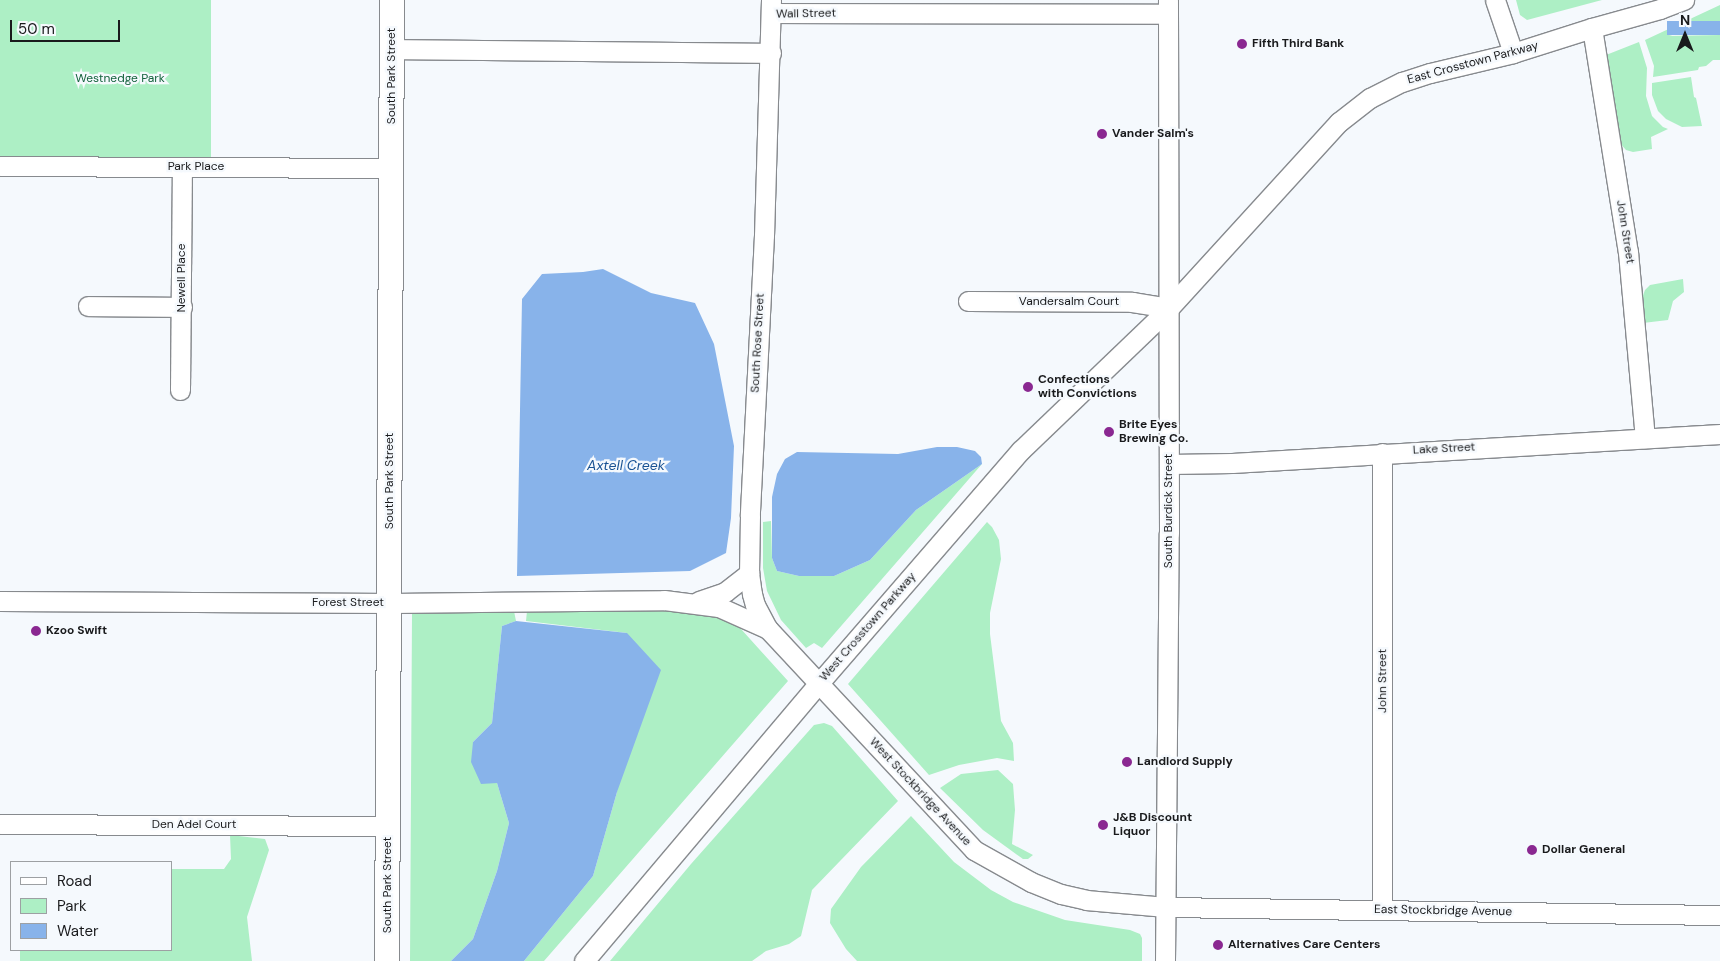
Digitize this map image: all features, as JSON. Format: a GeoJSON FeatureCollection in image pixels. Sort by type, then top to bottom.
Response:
{"type":"FeatureCollection","features":[{"type":"Feature","properties":{"kind":"main road","name":"South Park Street"},"geometry":{"type":"LineString","coordinates":[[387,961],[392,0]]}},
{"type":"Feature","properties":{"kind":"street"},"geometry":{"type":"LineString","coordinates":[[1495,0],[1513,53]]}},
{"type":"Feature","properties":{"kind":"street","name":"East Crosstown Parkway"},"geometry":{"type":"LineString","coordinates":[[1169,308],[1321,140],[1339,122],[1370,98],[1402,82],[1430,73],[1513,53],[1592,28],[1660,10],[1684,0]]}},
{"type":"Feature","properties":{"kind":"street","name":"Wall Street"},"geometry":{"type":"LineString","coordinates":[[771,53],[771,6],[1168,7]]}},
{"type":"Feature","properties":{"kind":"street","name":"South Burdick Street"},"geometry":{"type":"LineString","coordinates":[[1165,961],[1169,464],[1168,7]]}},
{"type":"Feature","properties":{"kind":"street","name":"John Street"},"geometry":{"type":"LineString","coordinates":[[1592,28],[1628,252],[1645,438]]}},
{"type":"Feature","properties":{"kind":"street"},"geometry":{"type":"LineString","coordinates":[[393,49],[771,53]]}},
{"type":"Feature","properties":{"kind":"street","name":"South Rose Street"},"geometry":{"type":"LineString","coordinates":[[768,629],[755,605],[749,573],[771,53]]}},
{"type":"Feature","properties":{"kind":"street","name":"Park Place"},"geometry":{"type":"LineString","coordinates":[[0,166],[392,168]]}},
{"type":"Feature","properties":{"kind":"street","name":"Newell Place"},"geometry":{"type":"LineString","coordinates":[[180,390],[182,167]]}},
{"type":"Feature","properties":{"kind":"street","name":"Vandersalm Court"},"geometry":{"type":"LineString","coordinates":[[968,301],[1132,302],[1169,308]]}},
{"type":"Feature","properties":{"kind":"street"},"geometry":{"type":"LineString","coordinates":[[88,306],[182,307]]}},
{"type":"Feature","properties":{"kind":"street","name":"West Crosstown Parkway"},"geometry":{"type":"LineString","coordinates":[[584,961],[819,683],[1021,450],[1169,308]]}},
{"type":"Feature","properties":{"kind":"street","name":"Lake Street"},"geometry":{"type":"LineString","coordinates":[[1169,464],[1232,463],[1720,434]]}},
{"type":"Feature","properties":{"kind":"street","name":"John Street"},"geometry":{"type":"LineString","coordinates":[[1382,453],[1382,910]]}},
{"type":"Feature","properties":{"kind":"street","name":"Forest Street"},"geometry":{"type":"LineString","coordinates":[[695,602],[726,592],[749,573]]}},
{"type":"Feature","properties":{"kind":"street","name":"Forest Street"},"geometry":{"type":"LineString","coordinates":[[0,601],[390,603],[664,600],[695,602],[729,610],[768,629]]}},
{"type":"Feature","properties":{"kind":"street","name":"West Stockbridge Avenue"},"geometry":{"type":"LineString","coordinates":[[768,629],[895,764],[938,814],[974,850],[1031,882],[1061,894],[1086,900],[1166,907]]}},
{"type":"Feature","properties":{"kind":"street","name":"Den Adel Court"},"geometry":{"type":"LineString","coordinates":[[0,824],[388,826]]}},
{"type":"Feature","properties":{"kind":"street","name":"East Stockbridge Avenue"},"geometry":{"type":"LineString","coordinates":[[1166,907],[1720,915]]}},
{"type":"Feature","properties":{"kind":"green space","name":"Westnedge Park"},"geometry":{"type":"Polygon","coordinates":[[[0,0],[211,0],[211,159],[0,159],[0,0]]]}},
{"type":"Feature","properties":{"kind":"green space"},"geometry":{"type":"Polygon","coordinates":[[[1516,0],[1602,0],[1527,20],[1520,15],[1516,0]]]}},
{"type":"Feature","properties":{"kind":"green space"},"geometry":{"type":"Polygon","coordinates":[[[1720,5],[1720,21],[1669,36],[1720,35],[1720,60],[1713,60],[1706,66],[1699,67],[1698,70],[1653,77],[1654,66],[1645,40],[1720,5]]]}},
{"type":"Feature","properties":{"kind":"green space"},"geometry":{"type":"Polygon","coordinates":[[[1639,42],[1647,68],[1646,96],[1652,116],[1663,127],[1668,129],[1651,137],[1652,149],[1633,152],[1626,150],[1619,142],[1606,55],[1639,42]]]}},
{"type":"Feature","properties":{"kind":"green space"},"geometry":{"type":"Polygon","coordinates":[[[1691,77],[1702,126],[1682,127],[1666,119],[1658,111],[1652,95],[1652,83],[1691,77]]]}},
{"type":"Feature","properties":{"kind":"green space"},"geometry":{"type":"Polygon","coordinates":[[[1683,279],[1684,292],[1673,301],[1668,320],[1643,323],[1642,298],[1645,290],[1650,285],[1683,279]]]}},
{"type":"Feature","properties":{"kind":"green space"},"geometry":{"type":"Polygon","coordinates":[[[982,464],[822,648],[814,643],[806,648],[781,620],[767,591],[763,568],[763,522],[771,521],[772,558],[777,571],[799,576],[834,576],[870,560],[916,510],[982,464]]]}},
{"type":"Feature","properties":{"kind":"green space"},"geometry":{"type":"Polygon","coordinates":[[[987,522],[999,540],[1001,559],[990,613],[990,634],[1001,721],[1013,743],[1014,761],[997,758],[959,765],[929,775],[848,684],[987,522]]]}},
{"type":"Feature","properties":{"kind":"green space"},"geometry":{"type":"Polygon","coordinates":[[[514,611],[516,621],[502,626],[492,723],[473,742],[497,783],[509,823],[497,871],[473,939],[451,961],[410,961],[412,613],[514,611]]]}},
{"type":"Feature","properties":{"kind":"green space"},"geometry":{"type":"Polygon","coordinates":[[[527,611],[718,611],[741,629],[788,681],[544,961],[524,961],[593,876],[617,792],[627,633],[526,621],[527,611]]]}},
{"type":"Feature","properties":{"kind":"green space"},"geometry":{"type":"Polygon","coordinates":[[[824,723],[832,726],[898,801],[812,890],[801,936],[789,944],[766,951],[752,961],[610,961],[691,864],[814,725],[824,723]]]}},
{"type":"Feature","properties":{"kind":"green space"},"geometry":{"type":"Polygon","coordinates":[[[998,770],[1013,784],[1015,810],[1012,844],[1033,855],[1028,859],[1023,859],[983,830],[940,788],[961,774],[998,770]]]}},
{"type":"Feature","properties":{"kind":"green space"},"geometry":{"type":"Polygon","coordinates":[[[911,816],[954,862],[991,890],[1013,902],[1065,920],[1130,930],[1140,934],[1142,938],[1142,961],[857,961],[846,949],[830,923],[831,909],[861,867],[911,816]]]}},
{"type":"Feature","properties":{"kind":"green space"},"geometry":{"type":"Polygon","coordinates":[[[230,835],[265,839],[269,850],[247,917],[252,961],[20,961],[20,951],[172,951],[172,869],[224,869],[231,859],[230,835]]]}},
{"type":"Feature","properties":{"kind":"water"},"geometry":{"type":"Polygon","coordinates":[[[1667,21],[1720,21],[1720,35],[1667,35],[1667,21]]]}},
{"type":"Feature","properties":{"kind":"water","name":"Axtell Creek"},"geometry":{"type":"Polygon","coordinates":[[[603,269],[651,293],[695,303],[714,344],[734,446],[731,518],[726,553],[690,571],[517,576],[522,299],[542,274],[603,269]]]}},
{"type":"Feature","properties":{"kind":"water"},"geometry":{"type":"Polygon","coordinates":[[[937,447],[957,447],[975,451],[981,457],[982,464],[916,510],[870,560],[834,576],[799,576],[777,571],[772,558],[772,497],[777,474],[785,459],[797,452],[898,454],[937,447]]]}},
{"type":"Feature","properties":{"kind":"water"},"geometry":{"type":"Polygon","coordinates":[[[516,621],[627,633],[661,670],[617,792],[593,876],[524,961],[451,961],[473,939],[497,871],[509,823],[497,783],[481,784],[471,762],[473,742],[492,723],[502,626],[516,621]]]}},
{"type":"Feature","properties":{"kind":"place","name":"Fifth Third Bank"},"geometry":{"type":"Point","coordinates":[1242,44]}},
{"type":"Feature","properties":{"kind":"place","name":"Vander Salm's"},"geometry":{"type":"Point","coordinates":[1102,134]}},
{"type":"Feature","properties":{"kind":"place","name":"Confections with Convictions"},"geometry":{"type":"Point","coordinates":[1028,387]}},
{"type":"Feature","properties":{"kind":"place","name":"Brite Eyes Brewing Co."},"geometry":{"type":"Point","coordinates":[1109,432]}},
{"type":"Feature","properties":{"kind":"place","name":"Kzoo Swift"},"geometry":{"type":"Point","coordinates":[36,631]}},
{"type":"Feature","properties":{"kind":"place","name":"Landlord Supply"},"geometry":{"type":"Point","coordinates":[1127,762]}},
{"type":"Feature","properties":{"kind":"place","name":"J&B Discount Liquor"},"geometry":{"type":"Point","coordinates":[1103,825]}},
{"type":"Feature","properties":{"kind":"place","name":"Dollar General"},"geometry":{"type":"Point","coordinates":[1532,850]}},
{"type":"Feature","properties":{"kind":"place","name":"Alternatives Care Centers"},"geometry":{"type":"Point","coordinates":[1218,945]}}]}
